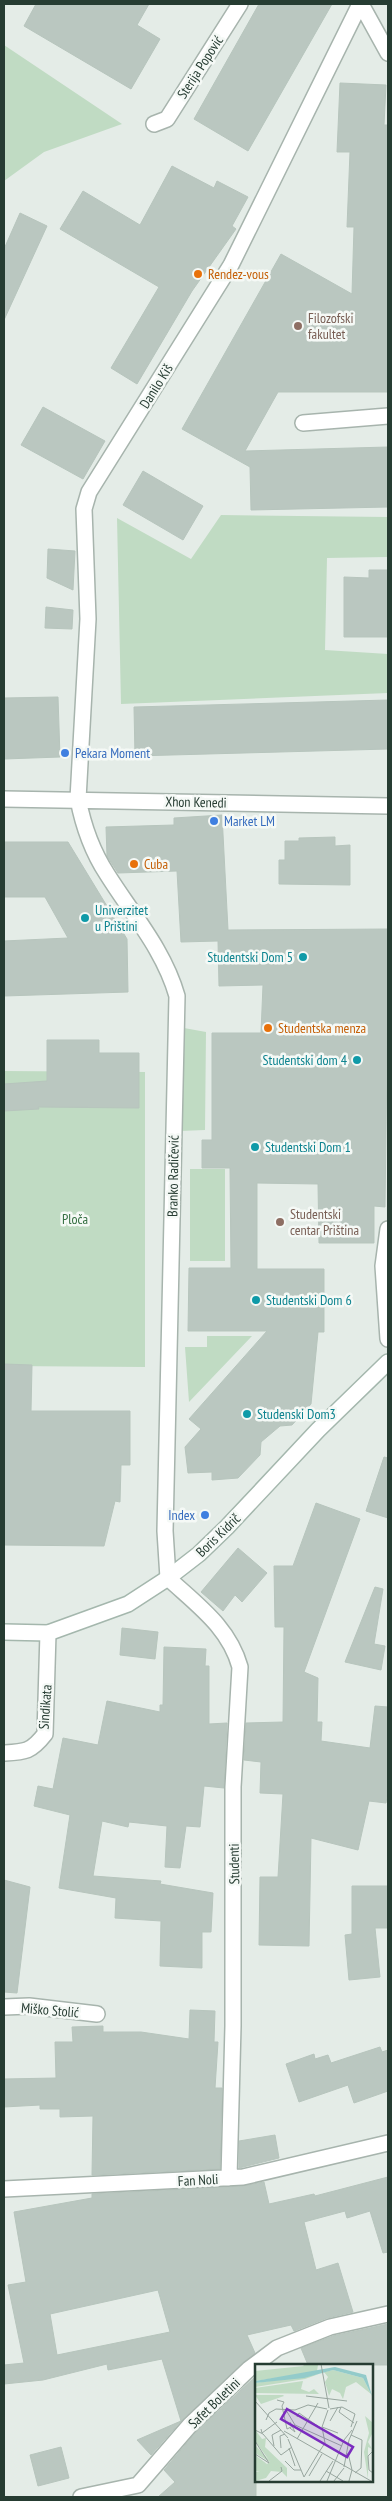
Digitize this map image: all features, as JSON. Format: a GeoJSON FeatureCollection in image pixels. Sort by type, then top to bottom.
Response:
{"type":"FeatureCollection","features":[{"type":"Feature","properties":{"kind":"street","name":"Sterija Popović"},"geometry":{"type":"LineString","coordinates":[[154,124],[166,119],[240,4]]}},
{"type":"Feature","properties":{"kind":"street"},"geometry":{"type":"LineString","coordinates":[[361,4],[388,53]]}},
{"type":"Feature","properties":{"kind":"street","name":"Danilo Kiš"},"geometry":{"type":"LineString","coordinates":[[78,799],[88,619],[83,530],[84,509],[89,492],[231,265],[361,4]]}},
{"type":"Feature","properties":{"kind":"street"},"geometry":{"type":"LineString","coordinates":[[303,424],[388,416]]}},
{"type":"Feature","properties":{"kind":"street","name":"Xhon Kenedi"},"geometry":{"type":"LineString","coordinates":[[4,799],[388,806]]}},
{"type":"Feature","properties":{"kind":"street","name":"Branko Radičević"},"geometry":{"type":"LineString","coordinates":[[78,799],[83,824],[107,874],[143,926],[171,973],[177,996],[165,1531],[168,1578]]}},
{"type":"Feature","properties":{"kind":"street"},"geometry":{"type":"LineString","coordinates":[[388,1229],[383,1266],[388,1339]]}},
{"type":"Feature","properties":{"kind":"street","name":"Boris Kidrič"},"geometry":{"type":"LineString","coordinates":[[4,1632],[48,1633],[128,1604],[168,1578],[199,1554],[227,1527],[318,1430],[388,1362]]}},
{"type":"Feature","properties":{"kind":"street","name":"Studenti"},"geometry":{"type":"LineString","coordinates":[[168,1578],[207,1611],[235,1649],[240,1667],[233,1787],[234,2026],[229,2178]]}},
{"type":"Feature","properties":{"kind":"street","name":"Sindikata"},"geometry":{"type":"LineString","coordinates":[[4,1753],[26,1752],[36,1746],[44,1734],[48,1633]]}},
{"type":"Feature","properties":{"kind":"street","name":"Miško Stolić"},"geometry":{"type":"LineString","coordinates":[[4,2007],[29,2006],[97,2014]]}},
{"type":"Feature","properties":{"kind":"street","name":"Fan Noli"},"geometry":{"type":"LineString","coordinates":[[4,2189],[257,2175],[388,2143]]}},
{"type":"Feature","properties":{"kind":"street","name":"Safet Boletini"},"geometry":{"type":"LineString","coordinates":[[256,2364],[277,2348],[330,2327],[388,2314]]}},
{"type":"Feature","properties":{"kind":"street","name":"Safet Boletini"},"geometry":{"type":"LineString","coordinates":[[81,2497],[136,2491],[190,2425],[255,2364]]}},
{"type":"Feature","properties":{"kind":"green space"},"geometry":{"type":"Polygon","coordinates":[[[4,45],[122,124],[44,152],[4,181],[4,45]]]}},
{"type":"Feature","properties":{"kind":"green space"},"geometry":{"type":"Polygon","coordinates":[[[221,515],[388,517],[388,557],[327,558],[325,650],[388,654],[388,693],[121,704],[117,518],[191,559],[221,515]]]}},
{"type":"Feature","properties":{"kind":"green space"},"geometry":{"type":"Polygon","coordinates":[[[184,1028],[206,1032],[205,1130],[180,1131],[184,1028]]]}},
{"type":"Feature","properties":{"kind":"green space","name":"Ploča"},"geometry":{"type":"Polygon","coordinates":[[[4,1071],[145,1072],[145,1367],[4,1366],[4,1071]]]}},
{"type":"Feature","properties":{"kind":"green space"},"geometry":{"type":"Polygon","coordinates":[[[190,1169],[225,1169],[225,1261],[190,1261],[190,1169]]]}},
{"type":"Feature","properties":{"kind":"green space"},"geometry":{"type":"Polygon","coordinates":[[[207,1336],[252,1336],[189,1402],[185,1347],[207,1347],[207,1336]]]}},
{"type":"Feature","properties":{"kind":"building"},"geometry":{"type":"Polygon","coordinates":[[[36,4],[149,4],[137,25],[160,39],[131,89],[24,26],[36,4]]]}},
{"type":"Feature","properties":{"kind":"building"},"geometry":{"type":"Polygon","coordinates":[[[259,4],[332,4],[248,151],[194,119],[259,4]]]}},
{"type":"Feature","properties":{"kind":"building"},"geometry":{"type":"Polygon","coordinates":[[[340,83],[386,85],[384,125],[388,125],[388,392],[278,392],[245,451],[388,447],[388,507],[251,510],[250,467],[182,429],[281,254],[352,294],[354,227],[347,227],[350,152],[337,152],[340,83]]]}},
{"type":"Feature","properties":{"kind":"building"},"geometry":{"type":"Polygon","coordinates":[[[172,166],[214,188],[217,181],[248,197],[232,226],[236,229],[192,291],[137,384],[111,368],[159,287],[60,229],[83,191],[140,225],[172,166]]]}},
{"type":"Feature","properties":{"kind":"building"},"geometry":{"type":"Polygon","coordinates":[[[20,213],[47,226],[4,320],[4,249],[20,213]]]}},
{"type":"Feature","properties":{"kind":"building"},"geometry":{"type":"Polygon","coordinates":[[[43,407],[105,441],[83,479],[21,445],[43,407]]]}},
{"type":"Feature","properties":{"kind":"building"},"geometry":{"type":"Polygon","coordinates":[[[143,471],[203,506],[183,540],[123,505],[143,471]]]}},
{"type":"Feature","properties":{"kind":"building"},"geometry":{"type":"Polygon","coordinates":[[[48,549],[75,551],[73,590],[47,578],[48,549]]]}},
{"type":"Feature","properties":{"kind":"building"},"geometry":{"type":"Polygon","coordinates":[[[369,570],[388,570],[388,637],[344,637],[344,577],[369,578],[369,570]]]}},
{"type":"Feature","properties":{"kind":"building"},"geometry":{"type":"Polygon","coordinates":[[[46,607],[73,610],[72,629],[45,628],[46,607]]]}},
{"type":"Feature","properties":{"kind":"building"},"geometry":{"type":"Polygon","coordinates":[[[58,697],[60,757],[4,759],[4,698],[58,697]]]}},
{"type":"Feature","properties":{"kind":"building"},"geometry":{"type":"Polygon","coordinates":[[[388,700],[388,749],[135,756],[134,707],[388,700]]]}},
{"type":"Feature","properties":{"kind":"building","name":"Studentski centar Priština"},"geometry":{"type":"Polygon","coordinates":[[[222,815],[228,930],[388,929],[385,1207],[374,1206],[374,1243],[319,1243],[318,1184],[257,1183],[257,1269],[324,1269],[324,1332],[318,1332],[311,1404],[292,1425],[280,1426],[261,1442],[260,1455],[238,1478],[212,1480],[212,1472],[188,1473],[185,1447],[201,1429],[189,1419],[267,1331],[188,1331],[189,1268],[231,1268],[230,1168],[202,1168],[202,1140],[212,1140],[212,1033],[261,1033],[263,985],[219,986],[218,941],[181,942],[177,871],[118,873],[107,856],[106,827],[174,825],[174,818],[222,815]]]}},
{"type":"Feature","properties":{"kind":"building"},"geometry":{"type":"Polygon","coordinates":[[[335,837],[335,846],[350,845],[350,885],[279,884],[279,860],[285,860],[285,841],[299,841],[299,838],[335,837]]]}},
{"type":"Feature","properties":{"kind":"building","name":"Univerzitet u Prištini"},"geometry":{"type":"Polygon","coordinates":[[[4,842],[68,842],[127,939],[128,992],[4,996],[4,941],[68,938],[45,897],[4,897],[4,842]]]}},
{"type":"Feature","properties":{"kind":"building"},"geometry":{"type":"Polygon","coordinates":[[[47,1040],[99,1040],[99,1053],[139,1053],[139,1108],[38,1107],[39,1109],[4,1111],[4,1084],[47,1081],[47,1040]]]}},
{"type":"Feature","properties":{"kind":"building"},"geometry":{"type":"Polygon","coordinates":[[[4,1364],[32,1365],[31,1411],[130,1411],[130,1465],[121,1465],[120,1502],[115,1501],[104,1546],[4,1545],[4,1364]]]}},
{"type":"Feature","properties":{"kind":"building"},"geometry":{"type":"Polygon","coordinates":[[[384,1457],[388,1458],[388,1518],[366,1511],[384,1457]]]}},
{"type":"Feature","properties":{"kind":"building"},"geometry":{"type":"Polygon","coordinates":[[[316,1503],[360,1519],[304,1672],[318,1678],[317,1722],[322,1722],[321,1741],[370,1748],[375,1706],[388,1707],[388,1790],[386,1803],[369,1801],[358,1850],[311,1838],[309,1946],[259,1945],[260,1877],[278,1877],[283,1794],[260,1793],[261,1762],[244,1760],[246,1723],[283,1722],[284,1627],[275,1627],[274,1566],[293,1566],[316,1503]]]}},
{"type":"Feature","properties":{"kind":"building"},"geometry":{"type":"Polygon","coordinates":[[[238,1548],[267,1573],[242,1602],[235,1595],[223,1611],[201,1592],[238,1548]]]}},
{"type":"Feature","properties":{"kind":"building"},"geometry":{"type":"Polygon","coordinates":[[[375,1587],[383,1589],[374,1644],[385,1646],[381,1670],[345,1662],[375,1587]]]}},
{"type":"Feature","properties":{"kind":"building"},"geometry":{"type":"Polygon","coordinates":[[[122,1628],[158,1632],[155,1659],[120,1655],[122,1628]]]}},
{"type":"Feature","properties":{"kind":"building"},"geometry":{"type":"Polygon","coordinates":[[[164,1647],[206,1649],[205,1666],[209,1666],[209,1724],[227,1723],[224,1788],[204,1786],[200,1827],[186,1826],[180,1868],[165,1867],[167,1826],[129,1822],[128,1827],[102,1821],[93,1876],[161,1881],[160,1884],[213,1893],[211,1932],[202,1932],[202,1968],[160,1966],[161,1921],[115,1918],[116,1898],[59,1888],[70,1815],[34,1806],[38,1786],[53,1789],[63,1738],[98,1745],[107,1701],[160,1712],[160,1705],[163,1705],[164,1647]]]}},
{"type":"Feature","properties":{"kind":"building"},"geometry":{"type":"Polygon","coordinates":[[[4,1880],[30,1887],[17,1993],[4,1992],[4,1880]]]}},
{"type":"Feature","properties":{"kind":"building"},"geometry":{"type":"Polygon","coordinates":[[[352,1886],[388,1886],[388,1928],[375,1928],[380,1977],[349,1980],[345,1935],[352,1934],[352,1886]]]}},
{"type":"Feature","properties":{"kind":"building"},"geometry":{"type":"Polygon","coordinates":[[[190,2010],[215,2011],[214,2042],[218,2042],[215,2088],[222,2088],[220,2169],[92,2175],[93,2116],[60,2117],[60,2109],[40,2109],[40,2105],[4,2107],[4,2079],[56,2078],[55,2042],[73,2042],[72,2027],[103,2026],[103,2032],[141,2032],[189,2039],[190,2010]]]}},
{"type":"Feature","properties":{"kind":"building"},"geometry":{"type":"Polygon","coordinates":[[[380,2047],[382,2052],[388,2050],[388,2091],[354,2103],[348,2085],[299,2102],[286,2064],[314,2054],[315,2059],[328,2055],[331,2063],[380,2047]]]}},
{"type":"Feature","properties":{"kind":"building"},"geometry":{"type":"Polygon","coordinates":[[[275,2135],[279,2158],[239,2168],[239,2141],[275,2135]]]}},
{"type":"Feature","properties":{"kind":"building"},"geometry":{"type":"Polygon","coordinates":[[[388,2177],[388,2252],[383,2253],[370,2211],[347,2218],[345,2211],[304,2222],[316,2270],[338,2263],[353,2312],[327,2318],[294,2331],[291,2325],[247,2335],[255,2353],[181,2421],[162,2359],[108,2370],[107,2364],[43,2380],[4,2384],[4,2365],[24,2363],[8,2285],[26,2282],[14,2212],[92,2198],[92,2194],[243,2186],[264,2182],[269,2204],[314,2194],[315,2196],[388,2177]],[[158,2290],[50,2314],[57,2355],[170,2332],[158,2290]]]}},
{"type":"Feature","properties":{"kind":"building"},"geometry":{"type":"Polygon","coordinates":[[[388,2324],[388,2365],[308,2364],[301,2348],[333,2336],[388,2324]]]}},
{"type":"Feature","properties":{"kind":"building"},"geometry":{"type":"Polygon","coordinates":[[[255,2377],[256,2497],[158,2497],[175,2482],[164,2470],[197,2431],[255,2377]]]}},
{"type":"Feature","properties":{"kind":"building"},"geometry":{"type":"Polygon","coordinates":[[[181,2421],[151,2455],[137,2440],[181,2421]]]}},
{"type":"Feature","properties":{"kind":"building"},"geometry":{"type":"Polygon","coordinates":[[[61,2447],[69,2478],[38,2486],[30,2455],[61,2447]]]}},
{"type":"Feature","properties":{"kind":"place","name":"Rendez-vous"},"geometry":{"type":"Point","coordinates":[198,274]}},
{"type":"Feature","properties":{"kind":"place","name":"Filozofski fakultet"},"geometry":{"type":"Point","coordinates":[298,326]}},
{"type":"Feature","properties":{"kind":"place","name":"Pekara Moment"},"geometry":{"type":"Point","coordinates":[65,753]}},
{"type":"Feature","properties":{"kind":"place","name":"Market LM"},"geometry":{"type":"Point","coordinates":[214,821]}},
{"type":"Feature","properties":{"kind":"place","name":"Cuba"},"geometry":{"type":"Point","coordinates":[134,864]}},
{"type":"Feature","properties":{"kind":"place","name":"Univerzitet u Prištini"},"geometry":{"type":"Point","coordinates":[85,918]}},
{"type":"Feature","properties":{"kind":"place","name":"Studentski Dom 5"},"geometry":{"type":"Point","coordinates":[303,957]}},
{"type":"Feature","properties":{"kind":"place","name":"Studentska menza"},"geometry":{"type":"Point","coordinates":[268,1028]}},
{"type":"Feature","properties":{"kind":"place","name":"Studentski dom 4"},"geometry":{"type":"Point","coordinates":[357,1060]}},
{"type":"Feature","properties":{"kind":"place","name":"Studentski Dom 1"},"geometry":{"type":"Point","coordinates":[255,1147]}},
{"type":"Feature","properties":{"kind":"place","name":"Studentski centar Priština"},"geometry":{"type":"Point","coordinates":[280,1222]}},
{"type":"Feature","properties":{"kind":"place","name":"Studentski Dom 6"},"geometry":{"type":"Point","coordinates":[256,1300]}},
{"type":"Feature","properties":{"kind":"place","name":"Studenski Dom3"},"geometry":{"type":"Point","coordinates":[247,1414]}},
{"type":"Feature","properties":{"kind":"place","name":"Index"},"geometry":{"type":"Point","coordinates":[205,1515]}}]}
